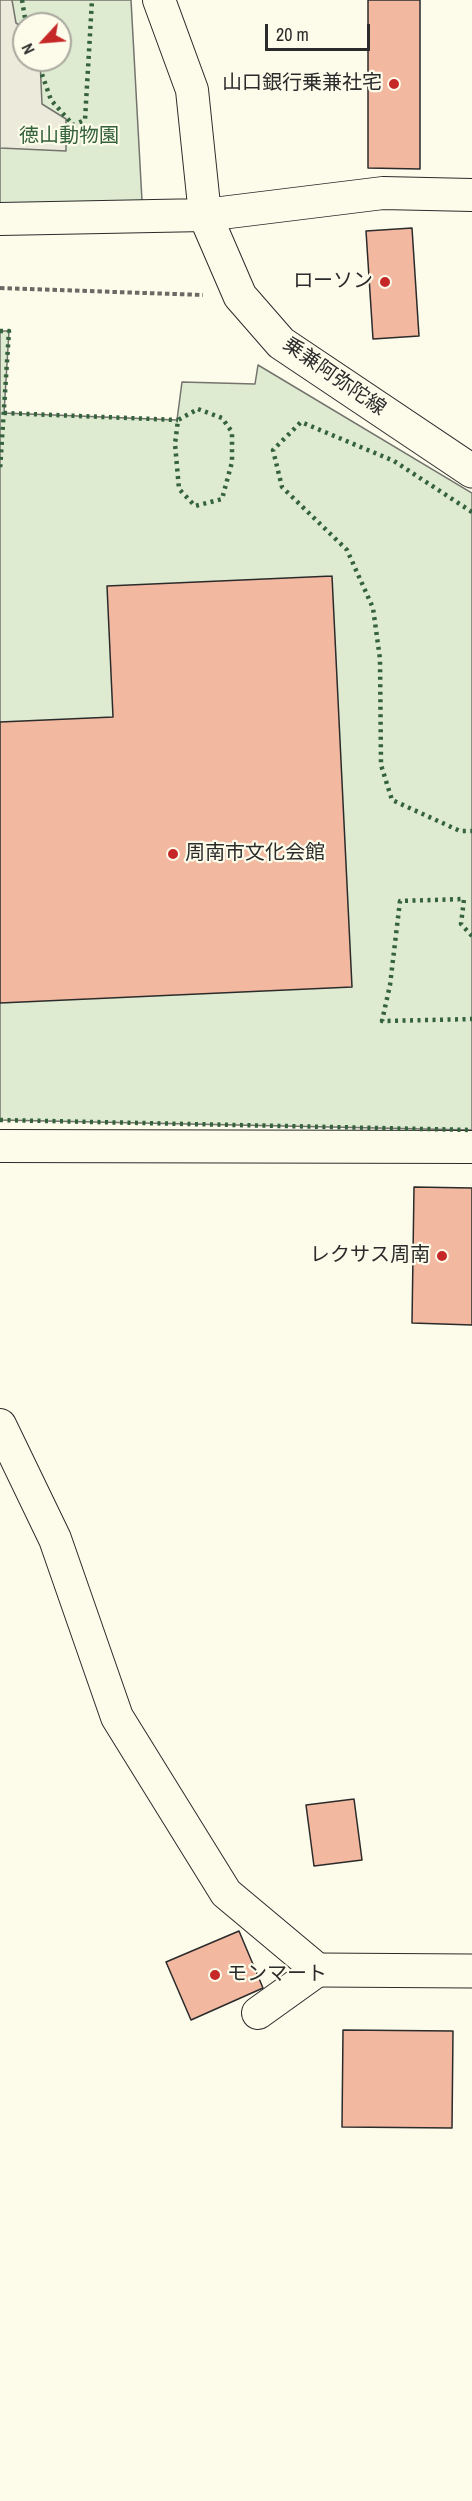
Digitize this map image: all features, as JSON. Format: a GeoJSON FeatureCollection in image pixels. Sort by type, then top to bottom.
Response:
{"type":"FeatureCollection","features":[{"type":"Feature","properties":{"kind":"street"},"geometry":{"type":"LineString","coordinates":[[159,0],[192,90],[205,215]]}},
{"type":"Feature","properties":{"kind":"street"},"geometry":{"type":"LineString","coordinates":[[0,219],[205,215],[383,193],[472,195]]}},
{"type":"Feature","properties":{"kind":"street","name":"乗兼阿弥陀線"},"geometry":{"type":"LineString","coordinates":[[205,215],[240,296],[281,343],[472,471]]}},
{"type":"Feature","properties":{"kind":"street"},"geometry":{"type":"LineString","coordinates":[[0,1146],[472,1147]]}},
{"type":"Feature","properties":{"kind":"street"},"geometry":{"type":"LineString","coordinates":[[0,1425],[55,1539],[117,1717],[226,1893],[318,1971]]}},
{"type":"Feature","properties":{"kind":"street"},"geometry":{"type":"LineString","coordinates":[[258,2013],[318,1971],[472,1971]]}},
{"type":"Feature","properties":{"kind":"path"},"geometry":{"type":"LineString","coordinates":[[0,288],[240,296]]}},
{"type":"Feature","properties":{"kind":"green space","name":"徳山動物園"},"geometry":{"type":"Polygon","coordinates":[[[0,0],[131,0],[143,219],[0,214],[0,0]]]}},
{"type":"Feature","properties":{"kind":"green space"},"geometry":{"type":"Polygon","coordinates":[[[0,331],[9,331],[4,413],[177,420],[182,382],[255,384],[258,365],[472,493],[472,1130],[0,1120],[0,331]]]}},
{"type":"Feature","properties":{"kind":"shaded area"},"geometry":{"type":"Polygon","coordinates":[[[0,0],[12,0],[14,12],[12,12],[12,72],[41,72],[42,104],[66,119],[66,151],[0,148],[0,0]]]}},
{"type":"Feature","properties":{"kind":"building","name":"山口銀行乗兼社宅"},"geometry":{"type":"Polygon","coordinates":[[[368,0],[420,0],[420,169],[368,168],[368,0]]]}},
{"type":"Feature","properties":{"kind":"building"},"geometry":{"type":"Polygon","coordinates":[[[412,228],[419,336],[373,339],[366,231],[412,228]]]}},
{"type":"Feature","properties":{"kind":"building","name":"周南市文化会館"},"geometry":{"type":"Polygon","coordinates":[[[332,576],[352,987],[0,1003],[0,722],[113,717],[107,586],[332,576]]]}},
{"type":"Feature","properties":{"kind":"building","name":"レクサス周南"},"geometry":{"type":"Polygon","coordinates":[[[414,1187],[472,1188],[472,1325],[412,1323],[414,1187]]]}},
{"type":"Feature","properties":{"kind":"building"},"geometry":{"type":"Polygon","coordinates":[[[354,1799],[362,1860],[314,1866],[306,1805],[354,1799]]]}},
{"type":"Feature","properties":{"kind":"building","name":"モンマート"},"geometry":{"type":"Polygon","coordinates":[[[239,1931],[263,1988],[191,2020],[166,1962],[239,1931]]]}},
{"type":"Feature","properties":{"kind":"building"},"geometry":{"type":"Polygon","coordinates":[[[343,2030],[453,2031],[452,2128],[342,2127],[343,2030]]]}},
{"type":"Feature","properties":{"kind":"hedge"},"geometry":{"type":"LineString","coordinates":[[22,0],[24,12]]}},
{"type":"Feature","properties":{"kind":"hedge"},"geometry":{"type":"LineString","coordinates":[[41,72],[51,100],[73,125],[85,120],[92,0]]}},
{"type":"Feature","properties":{"kind":"hedge"},"geometry":{"type":"LineString","coordinates":[[0,331],[9,331],[0,470]]}},
{"type":"Feature","properties":{"kind":"hedge"},"geometry":{"type":"LineString","coordinates":[[198,409],[222,418],[232,432],[232,462],[222,499],[195,506],[179,489],[175,444],[178,420],[198,409]]}},
{"type":"Feature","properties":{"kind":"hedge"},"geometry":{"type":"LineString","coordinates":[[4,413],[178,420]]}},
{"type":"Feature","properties":{"kind":"hedge"},"geometry":{"type":"LineString","coordinates":[[472,512],[394,461],[301,422],[273,450],[282,487],[347,550],[373,608],[380,659],[381,765],[392,800],[460,831],[472,831]]}},
{"type":"Feature","properties":{"kind":"hedge"},"geometry":{"type":"LineString","coordinates":[[472,936],[461,924],[464,899],[400,901],[390,985],[382,1021],[472,1019]]}},
{"type":"Feature","properties":{"kind":"hedge"},"geometry":{"type":"LineString","coordinates":[[0,1120],[472,1130]]}},
{"type":"Feature","properties":{"kind":"place","name":"山口銀行乗兼社宅"},"geometry":{"type":"Point","coordinates":[394,84]}},
{"type":"Feature","properties":{"kind":"place","name":"ローソン"},"geometry":{"type":"Point","coordinates":[385,282]}},
{"type":"Feature","properties":{"kind":"place","name":"周南市文化会館"},"geometry":{"type":"Point","coordinates":[173,854]}},
{"type":"Feature","properties":{"kind":"place","name":"レクサス周南"},"geometry":{"type":"Point","coordinates":[442,1256]}},
{"type":"Feature","properties":{"kind":"place","name":"モンマート"},"geometry":{"type":"Point","coordinates":[215,1975]}}]}
